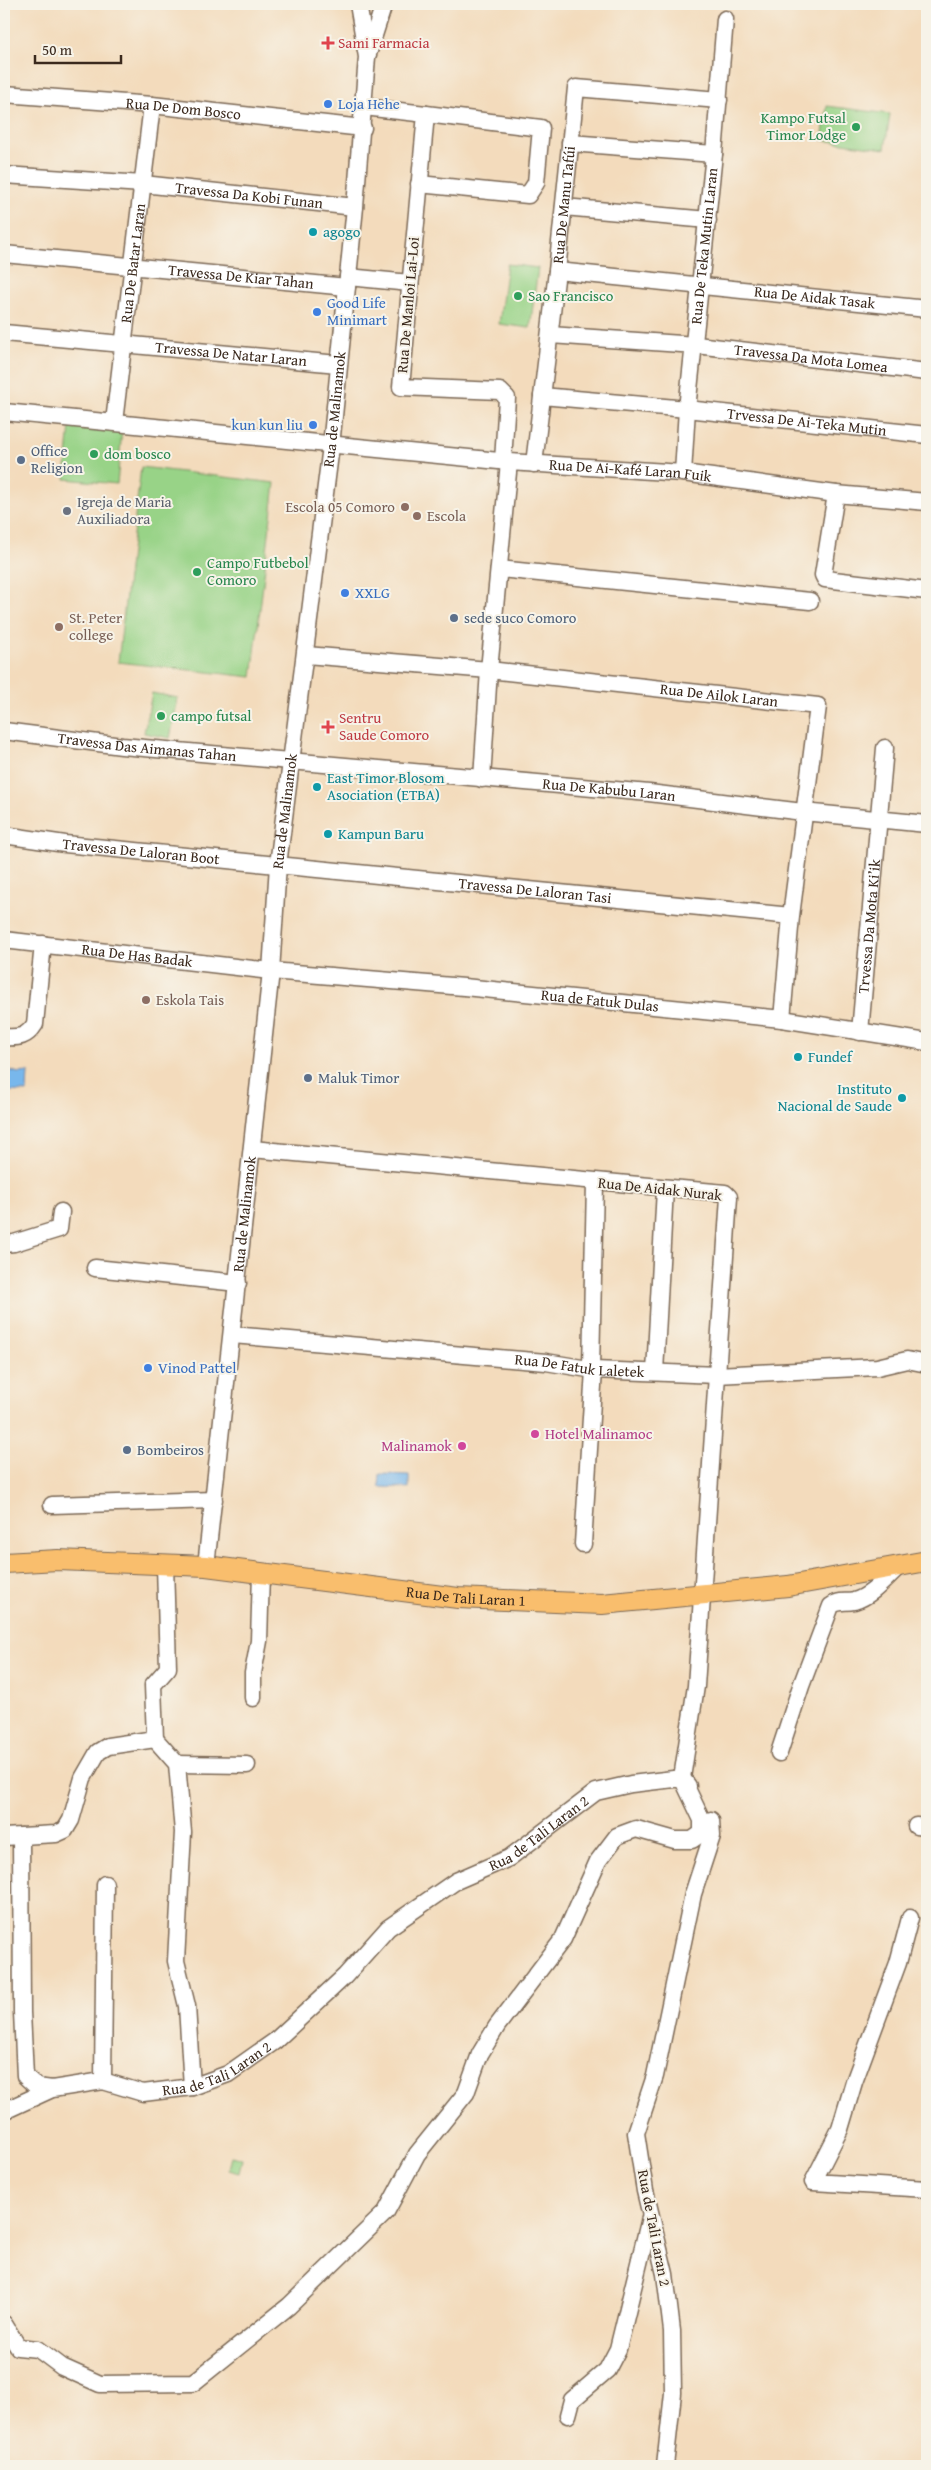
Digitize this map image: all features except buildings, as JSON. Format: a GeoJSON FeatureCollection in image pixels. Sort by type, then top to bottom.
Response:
{"type":"FeatureCollection","features":[{"type":"Feature","properties":{"kind":"main road","name":"Rua De Tali Laran 1"},"geometry":{"type":"LineString","coordinates":[[4,1563],[58,1560],[206,1566],[458,1598],[602,1604],[788,1586],[927,1561]]}},
{"type":"Feature","properties":{"kind":"street"},"geometry":{"type":"LineString","coordinates":[[358,4],[367,57]]}},
{"type":"Feature","properties":{"kind":"street"},"geometry":{"type":"LineString","coordinates":[[367,57],[384,4]]}},
{"type":"Feature","properties":{"kind":"street","name":"Rua De Teka Mutin Laran"},"geometry":{"type":"LineString","coordinates":[[683,473],[687,409],[702,285],[725,20]]}},
{"type":"Feature","properties":{"kind":"street","name":"Rua de Malinamok"},"geometry":{"type":"LineString","coordinates":[[206,1566],[271,971],[278,865],[331,446],[363,128],[367,57]]}},
{"type":"Feature","properties":{"kind":"street","name":"Rua De Manu Tafúi"},"geometry":{"type":"LineString","coordinates":[[534,464],[550,335],[576,88],[719,100]]}},
{"type":"Feature","properties":{"kind":"street","name":"Rua De Dom Bosco"},"geometry":{"type":"LineString","coordinates":[[4,94],[152,105],[363,128]]}},
{"type":"Feature","properties":{"kind":"street","name":"Rua De Batar Laran"},"geometry":{"type":"LineString","coordinates":[[114,422],[152,105]]}},
{"type":"Feature","properties":{"kind":"street"},"geometry":{"type":"LineString","coordinates":[[364,106],[541,128],[536,183],[533,192],[528,196],[419,184]]}},
{"type":"Feature","properties":{"kind":"street","name":"Rua De Manloi Lai-Loi"},"geometry":{"type":"LineString","coordinates":[[426,114],[401,387],[500,391],[505,394],[507,398],[506,462]]}},
{"type":"Feature","properties":{"kind":"street"},"geometry":{"type":"LineString","coordinates":[[570,143],[714,154]]}},
{"type":"Feature","properties":{"kind":"street","name":"Travessa Da Kobi Funan"},"geometry":{"type":"LineString","coordinates":[[4,175],[143,184],[355,207]]}},
{"type":"Feature","properties":{"kind":"street"},"geometry":{"type":"LineString","coordinates":[[564,207],[708,220]]}},
{"type":"Feature","properties":{"kind":"street","name":"Travessa De Kiar Tahan"},"geometry":{"type":"LineString","coordinates":[[4,254],[347,282],[410,283]]}},
{"type":"Feature","properties":{"kind":"street","name":"Rua De Aidak Tasak"},"geometry":{"type":"LineString","coordinates":[[557,271],[927,309]]}},
{"type":"Feature","properties":{"kind":"street","name":"Travessa De Natar Laran"},"geometry":{"type":"LineString","coordinates":[[4,334],[124,343],[338,364]]}},
{"type":"Feature","properties":{"kind":"street","name":"Travessa Da Mota Lomea"},"geometry":{"type":"LineString","coordinates":[[550,335],[696,345],[927,372]]}},
{"type":"Feature","properties":{"kind":"street","name":"Trvessa De Ai-Teka Mutin"},"geometry":{"type":"LineString","coordinates":[[542,396],[687,409],[927,435]]}},
{"type":"Feature","properties":{"kind":"street"},"geometry":{"type":"LineString","coordinates":[[4,412],[331,446]]}},
{"type":"Feature","properties":{"kind":"street","name":"Rua De Ai-Kafé Laran Fuik"},"geometry":{"type":"LineString","coordinates":[[331,446],[506,462],[683,473],[836,494],[927,502]]}},
{"type":"Feature","properties":{"kind":"street"},"geometry":{"type":"LineString","coordinates":[[482,780],[488,670],[499,569],[506,462]]}},
{"type":"Feature","properties":{"kind":"street"},"geometry":{"type":"LineString","coordinates":[[836,494],[824,575],[825,579],[927,591]]}},
{"type":"Feature","properties":{"kind":"street"},"geometry":{"type":"LineString","coordinates":[[499,569],[810,601]]}},
{"type":"Feature","properties":{"kind":"street","name":"Rua De Ailok Laran"},"geometry":{"type":"LineString","coordinates":[[306,655],[488,670],[818,706],[791,916],[782,1019]]}},
{"type":"Feature","properties":{"kind":"street","name":"Travessa Das Aimanas Tahan"},"geometry":{"type":"LineString","coordinates":[[4,732],[122,746],[290,761]]}},
{"type":"Feature","properties":{"kind":"street","name":"Trvessa Da Mota Ki’ik"},"geometry":{"type":"LineString","coordinates":[[860,1032],[885,748]]}},
{"type":"Feature","properties":{"kind":"street","name":"Rua De Kabubu Laran"},"geometry":{"type":"LineString","coordinates":[[290,761],[482,780],[649,793],[803,812],[927,824]]}},
{"type":"Feature","properties":{"kind":"street","name":"Travessa De Laloran Boot"},"geometry":{"type":"LineString","coordinates":[[4,835],[65,844],[278,865]]}},
{"type":"Feature","properties":{"kind":"street","name":"Travessa De Laloran Tasi"},"geometry":{"type":"LineString","coordinates":[[278,865],[791,916]]}},
{"type":"Feature","properties":{"kind":"street","name":"Rua De Has Badak"},"geometry":{"type":"LineString","coordinates":[[4,940],[271,971]]}},
{"type":"Feature","properties":{"kind":"street"},"geometry":{"type":"LineString","coordinates":[[4,1037],[21,1037],[30,1032],[36,1024],[43,944]]}},
{"type":"Feature","properties":{"kind":"street","name":"Rua de Fatuk Dulas"},"geometry":{"type":"LineString","coordinates":[[271,971],[473,987],[782,1019],[927,1042]]}},
{"type":"Feature","properties":{"kind":"street","name":"Rua De Aidak Nurak"},"geometry":{"type":"LineString","coordinates":[[252,1149],[595,1183],[725,1193],[729,1197],[696,1686],[682,1778]]}},
{"type":"Feature","properties":{"kind":"street"},"geometry":{"type":"LineString","coordinates":[[583,1544],[592,1369],[595,1183]]}},
{"type":"Feature","properties":{"kind":"street"},"geometry":{"type":"LineString","coordinates":[[655,1372],[665,1189]]}},
{"type":"Feature","properties":{"kind":"street"},"geometry":{"type":"LineString","coordinates":[[4,1244],[14,1243],[59,1229],[61,1212]]}},
{"type":"Feature","properties":{"kind":"street"},"geometry":{"type":"LineString","coordinates":[[95,1268],[238,1282]]}},
{"type":"Feature","properties":{"kind":"street","name":"Rua De Fatuk Laletek"},"geometry":{"type":"LineString","coordinates":[[232,1335],[546,1362],[592,1369],[717,1375],[877,1367],[907,1360],[927,1364]]}},
{"type":"Feature","properties":{"kind":"street"},"geometry":{"type":"LineString","coordinates":[[52,1505],[214,1500]]}},
{"type":"Feature","properties":{"kind":"street"},"geometry":{"type":"LineString","coordinates":[[165,1565],[168,1668],[153,1685],[154,1739],[177,1764],[183,1832],[176,1961],[187,2006],[192,2087]]}},
{"type":"Feature","properties":{"kind":"street"},"geometry":{"type":"LineString","coordinates":[[779,1753],[800,1686],[831,1606],[836,1602],[854,1601],[875,1589],[899,1566]]}},
{"type":"Feature","properties":{"kind":"street"},"geometry":{"type":"LineString","coordinates":[[253,1698],[253,1673],[259,1641],[261,1573]]}},
{"type":"Feature","properties":{"kind":"street"},"geometry":{"type":"LineString","coordinates":[[4,1837],[56,1834],[65,1830],[71,1820],[83,1778],[98,1752],[108,1746],[154,1739]]}},
{"type":"Feature","properties":{"kind":"street"},"geometry":{"type":"LineString","coordinates":[[177,1764],[247,1765]]}},
{"type":"Feature","properties":{"kind":"street"},"geometry":{"type":"LineString","coordinates":[[4,2324],[18,2347],[38,2350],[62,2367],[100,2384],[194,2383],[289,2306],[386,2212],[417,2154],[466,2093],[480,2054],[498,2026],[563,1939],[598,1861],[617,1836],[636,1829],[675,1840],[692,1840],[702,1833],[702,1820],[682,1778]]}},
{"type":"Feature","properties":{"kind":"street","name":"Rua de Tali Laran 2"},"geometry":{"type":"LineString","coordinates":[[4,2111],[52,2089],[103,2081],[143,2093],[192,2087],[228,2074],[275,2041],[345,1976],[388,1928],[456,1881],[509,1858],[596,1792],[682,1778],[711,1816],[712,1836],[694,1894],[654,2076],[636,2133],[651,2214],[665,2274],[672,2330],[674,2393],[665,2466]]}},
{"type":"Feature","properties":{"kind":"street"},"geometry":{"type":"LineString","coordinates":[[21,1836],[22,2012],[25,2076],[37,2087],[52,2089]]}},
{"type":"Feature","properties":{"kind":"street"},"geometry":{"type":"LineString","coordinates":[[103,2081],[105,1884]]}},
{"type":"Feature","properties":{"kind":"street"},"geometry":{"type":"LineString","coordinates":[[910,1918],[898,1963],[854,2082],[840,2129],[812,2182],[927,2189]]}},
{"type":"Feature","properties":{"kind":"street"},"geometry":{"type":"LineString","coordinates":[[568,2415],[572,2400],[607,2370],[618,2349],[651,2214]]}},
{"type":"Feature","properties":{"kind":"green space","name":"Kampo Futsal Timor Lodge"},"geometry":{"type":"Polygon","coordinates":[[[827,106],[890,114],[885,149],[822,140],[827,106]]]}},
{"type":"Feature","properties":{"kind":"green space","name":"Sao Francisco"},"geometry":{"type":"Polygon","coordinates":[[[507,264],[538,268],[530,328],[499,324],[507,264]]]}},
{"type":"Feature","properties":{"kind":"green space","name":"dom bosco"},"geometry":{"type":"Polygon","coordinates":[[[70,425],[122,430],[117,484],[65,479],[70,425]]]}},
{"type":"Feature","properties":{"kind":"green space","name":"Campo Futbebol Comoro"},"geometry":{"type":"Polygon","coordinates":[[[141,467],[275,483],[252,677],[118,662],[141,467]]]}},
{"type":"Feature","properties":{"kind":"green space","name":"campo futsal"},"geometry":{"type":"Polygon","coordinates":[[[152,693],[178,698],[170,738],[144,733],[152,693]]]}},
{"type":"Feature","properties":{"kind":"green space"},"geometry":{"type":"Polygon","coordinates":[[[231,2156],[242,2158],[239,2173],[228,2170],[231,2156]]]}},
{"type":"Feature","properties":{"kind":"water"},"geometry":{"type":"Polygon","coordinates":[[[8,1070],[19,1073],[28,1072],[27,1092],[7,1091],[8,1070]]]}},
{"type":"Feature","properties":{"kind":"water"},"geometry":{"type":"Polygon","coordinates":[[[380,1474],[409,1475],[409,1488],[379,1487],[380,1474]]]}},
{"type":"Feature","properties":{"kind":"place","name":"Sami Farmacia"},"geometry":{"type":"Point","coordinates":[328,43]}},
{"type":"Feature","properties":{"kind":"place","name":"Loja Hehe"},"geometry":{"type":"Point","coordinates":[328,104]}},
{"type":"Feature","properties":{"kind":"place","name":"Kampo Futsal Timor Lodge"},"geometry":{"type":"Point","coordinates":[856,127]}},
{"type":"Feature","properties":{"kind":"place","name":"agogo"},"geometry":{"type":"Point","coordinates":[313,232]}},
{"type":"Feature","properties":{"kind":"place","name":"Sao Francisco"},"geometry":{"type":"Point","coordinates":[518,296]}},
{"type":"Feature","properties":{"kind":"place","name":"Good Life Minimart"},"geometry":{"type":"Point","coordinates":[317,312]}},
{"type":"Feature","properties":{"kind":"place","name":"kun kun liu"},"geometry":{"type":"Point","coordinates":[313,425]}},
{"type":"Feature","properties":{"kind":"place","name":"dom bosco"},"geometry":{"type":"Point","coordinates":[94,454]}},
{"type":"Feature","properties":{"kind":"place","name":"Office Religion"},"geometry":{"type":"Point","coordinates":[21,460]}},
{"type":"Feature","properties":{"kind":"place","name":"Escola 05 Comoro"},"geometry":{"type":"Point","coordinates":[405,507]}},
{"type":"Feature","properties":{"kind":"place","name":"Igreja de Maria Auxiliadora"},"geometry":{"type":"Point","coordinates":[67,511]}},
{"type":"Feature","properties":{"kind":"place","name":"Escola"},"geometry":{"type":"Point","coordinates":[417,516]}},
{"type":"Feature","properties":{"kind":"place","name":"Campo Futbebol Comoro"},"geometry":{"type":"Point","coordinates":[197,572]}},
{"type":"Feature","properties":{"kind":"place","name":"XXLG"},"geometry":{"type":"Point","coordinates":[345,593]}},
{"type":"Feature","properties":{"kind":"place","name":"sede suco Comoro"},"geometry":{"type":"Point","coordinates":[454,618]}},
{"type":"Feature","properties":{"kind":"place","name":"St. Peter college"},"geometry":{"type":"Point","coordinates":[59,627]}},
{"type":"Feature","properties":{"kind":"place","name":"campo futsal"},"geometry":{"type":"Point","coordinates":[161,716]}},
{"type":"Feature","properties":{"kind":"place","name":"Sentru Saude Comoro"},"geometry":{"type":"Point","coordinates":[328,727]}},
{"type":"Feature","properties":{"kind":"place","name":"East Timor Blosom Asociation (ETBA)"},"geometry":{"type":"Point","coordinates":[317,787]}},
{"type":"Feature","properties":{"kind":"place","name":"Kampun Baru"},"geometry":{"type":"Point","coordinates":[328,834]}},
{"type":"Feature","properties":{"kind":"place","name":"Eskola Tais"},"geometry":{"type":"Point","coordinates":[146,1000]}},
{"type":"Feature","properties":{"kind":"place","name":"Fundef"},"geometry":{"type":"Point","coordinates":[798,1057]}},
{"type":"Feature","properties":{"kind":"place","name":"Maluk Timor"},"geometry":{"type":"Point","coordinates":[308,1078]}},
{"type":"Feature","properties":{"kind":"place","name":"Instituto Nacional de Saude"},"geometry":{"type":"Point","coordinates":[902,1098]}},
{"type":"Feature","properties":{"kind":"place","name":"Vinod Pattel"},"geometry":{"type":"Point","coordinates":[148,1368]}},
{"type":"Feature","properties":{"kind":"place","name":"Hotel Malinamoc"},"geometry":{"type":"Point","coordinates":[535,1434]}},
{"type":"Feature","properties":{"kind":"place","name":"Malinamok"},"geometry":{"type":"Point","coordinates":[462,1446]}},
{"type":"Feature","properties":{"kind":"place","name":"Bombeiros"},"geometry":{"type":"Point","coordinates":[127,1450]}}]}
